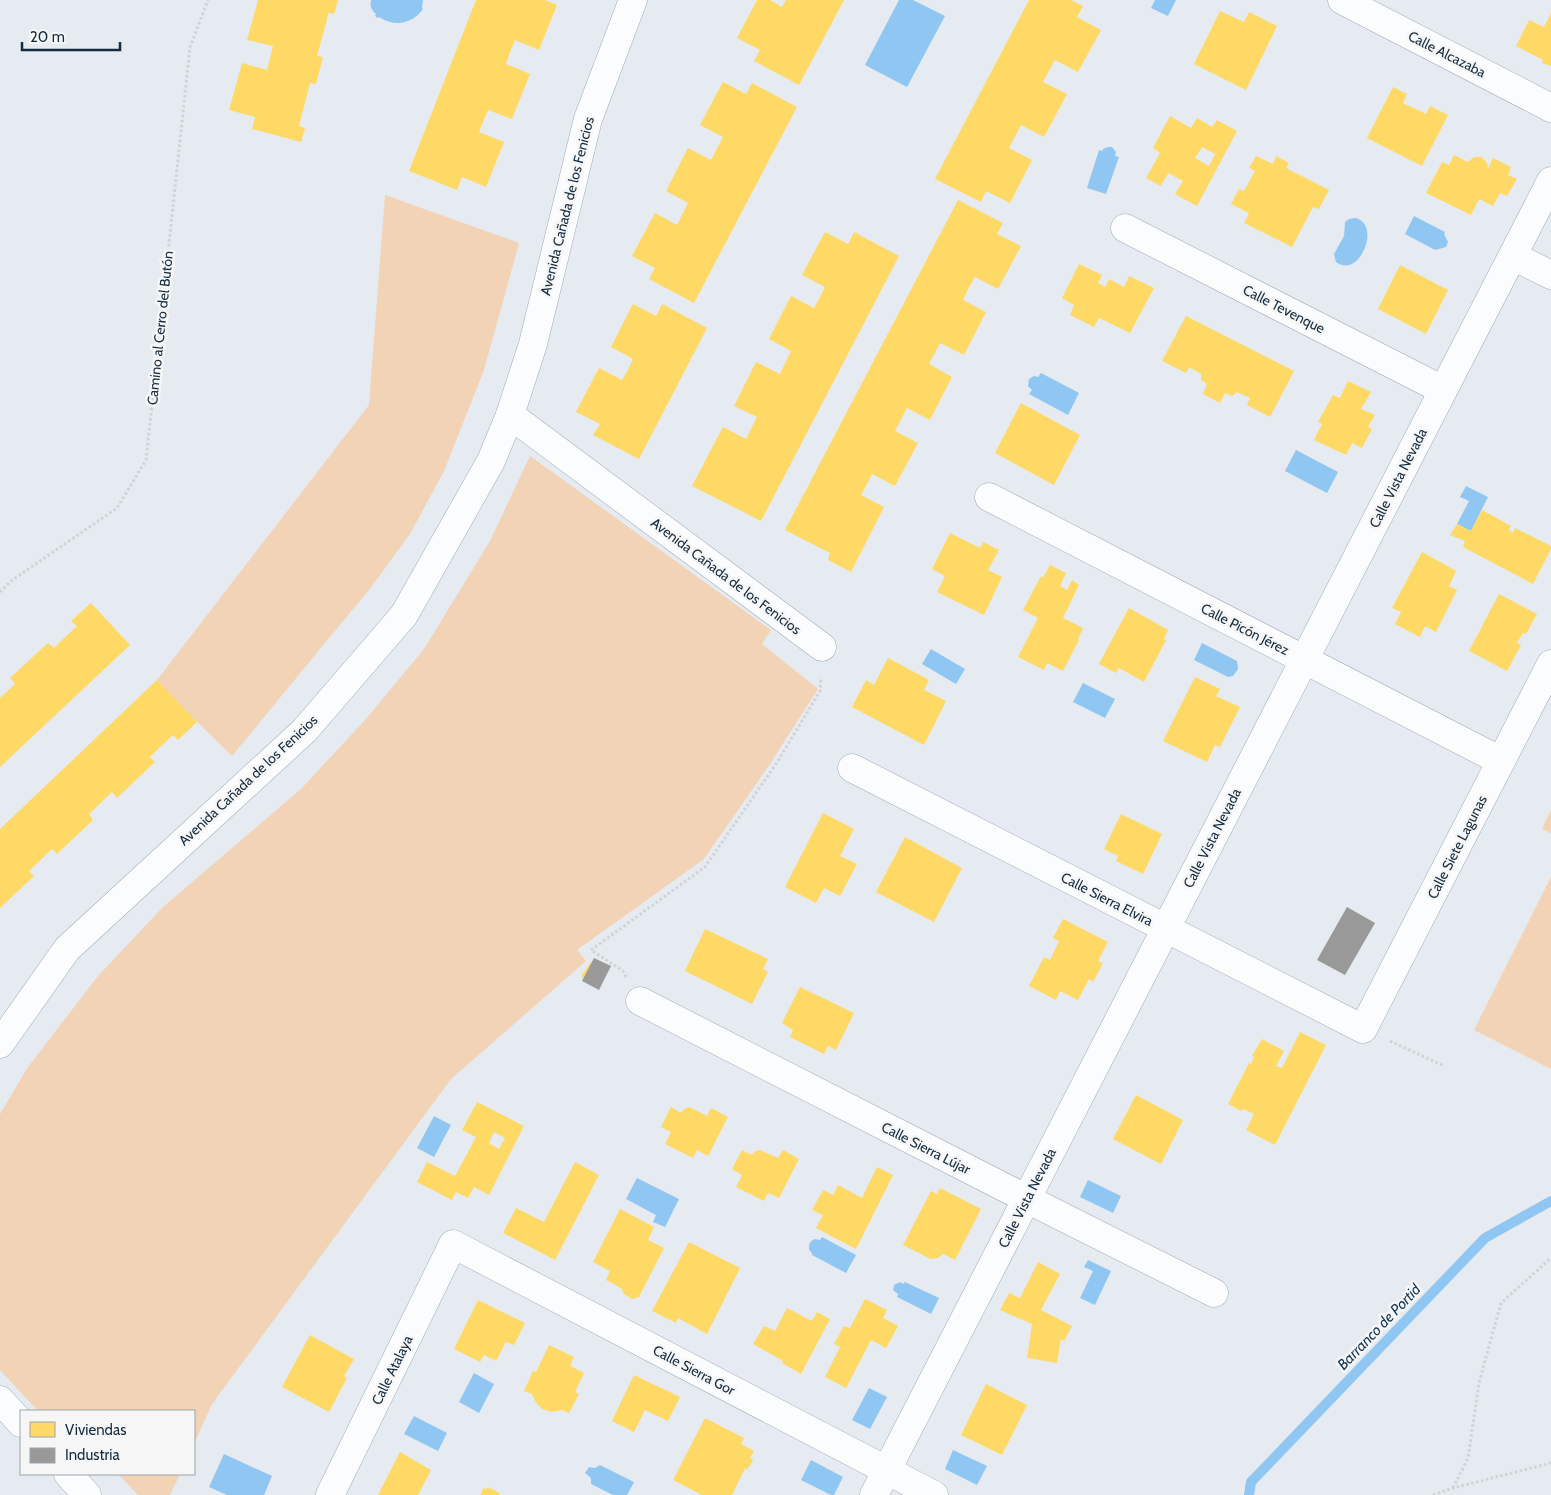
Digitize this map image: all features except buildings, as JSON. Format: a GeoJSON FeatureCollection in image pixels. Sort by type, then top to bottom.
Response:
{"type":"FeatureCollection","features":[{"type":"Feature","properties":{"kind":"street","name":"Avenida Cañada de los Fenicios"},"geometry":{"type":"LineString","coordinates":[[0,1044],[67,949],[305,730],[404,615],[491,461],[510,415],[533,344],[588,119],[633,0]]}},
{"type":"Feature","properties":{"kind":"street","name":"Calle Alcazaba"},"geometry":{"type":"LineString","coordinates":[[1342,0],[1551,108]]}},
{"type":"Feature","properties":{"kind":"street","name":"Calle Vista Nevada"},"geometry":{"type":"LineString","coordinates":[[874,1495],[1551,181]]}},
{"type":"Feature","properties":{"kind":"street","name":"Calle Tevenque"},"geometry":{"type":"LineString","coordinates":[[1125,228],[1443,390]]}},
{"type":"Feature","properties":{"kind":"street"},"geometry":{"type":"LineString","coordinates":[[1513,256],[1551,275]]}},
{"type":"Feature","properties":{"kind":"street","name":"Avenida Cañada de los Fenicios"},"geometry":{"type":"LineString","coordinates":[[510,415],[822,647]]}},
{"type":"Feature","properties":{"kind":"street","name":"Calle Picón Jérez"},"geometry":{"type":"LineString","coordinates":[[989,497],[1501,761]]}},
{"type":"Feature","properties":{"kind":"street","name":"Calle Siete Lagunas"},"geometry":{"type":"LineString","coordinates":[[1363,1029],[1551,664]]}},
{"type":"Feature","properties":{"kind":"street","name":"Calle Sierra Elvira"},"geometry":{"type":"LineString","coordinates":[[852,768],[1363,1029]]}},
{"type":"Feature","properties":{"kind":"street","name":"Calle Sierra Lújar"},"geometry":{"type":"LineString","coordinates":[[640,1001],[1214,1293]]}},
{"type":"Feature","properties":{"kind":"street","name":"Calle Sierra Gor"},"geometry":{"type":"LineString","coordinates":[[453,1244],[934,1495]]}},
{"type":"Feature","properties":{"kind":"street","name":"Calle Atalaya"},"geometry":{"type":"LineString","coordinates":[[330,1495],[453,1244]]}},
{"type":"Feature","properties":{"kind":"street"},"geometry":{"type":"LineString","coordinates":[[0,1400],[20,1422]]}},
{"type":"Feature","properties":{"kind":"street"},"geometry":{"type":"LineString","coordinates":[[69,1475],[87,1495]]}},
{"type":"Feature","properties":{"kind":"path","name":"Camino al Cerro del Butón"},"geometry":{"type":"LineString","coordinates":[[0,592],[11,581],[117,508],[146,460],[190,47],[208,0]]}},
{"type":"Feature","properties":{"kind":"path"},"geometry":{"type":"LineString","coordinates":[[640,1001],[623,972],[591,950],[705,867],[778,761],[820,691],[822,647]]}},
{"type":"Feature","properties":{"kind":"path"},"geometry":{"type":"LineString","coordinates":[[1363,1029],[1444,1066]]}},
{"type":"Feature","properties":{"kind":"path"},"geometry":{"type":"LineString","coordinates":[[1453,1488],[1468,1458],[1479,1382],[1501,1303],[1551,1258]]}},
{"type":"Feature","properties":{"kind":"path"},"geometry":{"type":"LineString","coordinates":[[1433,1495],[1453,1488],[1551,1463]]}},
{"type":"Feature","properties":{"kind":"shaded area"},"geometry":{"type":"Polygon","coordinates":[[[385,195],[519,243],[484,370],[444,471],[410,534],[372,586],[232,756],[157,680],[369,405],[385,195]]]}},
{"type":"Feature","properties":{"kind":"shaded area"},"geometry":{"type":"Polygon","coordinates":[[[530,456],[771,630],[762,644],[818,689],[770,764],[704,859],[577,950],[586,961],[451,1079],[212,1404],[195,1442],[195,1410],[37,1410],[0,1370],[0,1114],[28,1067],[98,976],[163,907],[301,789],[366,719],[424,649],[490,541],[530,456]]]}},
{"type":"Feature","properties":{"kind":"shaded area"},"geometry":{"type":"Polygon","coordinates":[[[1551,810],[1551,833],[1542,829],[1551,810]]]}},
{"type":"Feature","properties":{"kind":"shaded area"},"geometry":{"type":"Polygon","coordinates":[[[1551,877],[1551,1069],[1474,1030],[1551,877]]]}},
{"type":"Feature","properties":{"kind":"shaded area"},"geometry":{"type":"Polygon","coordinates":[[[119,1475],[180,1475],[170,1495],[138,1495],[119,1475]]]}},
{"type":"Feature","properties":{"kind":"water"},"geometry":{"type":"Polygon","coordinates":[[[371,0],[423,0],[423,9],[409,21],[392,22],[375,16],[376,14],[371,8],[371,0]]]}},
{"type":"Feature","properties":{"kind":"water"},"geometry":{"type":"Polygon","coordinates":[[[899,0],[913,0],[945,16],[907,87],[865,65],[899,0]]]}},
{"type":"Feature","properties":{"kind":"water"},"geometry":{"type":"Polygon","coordinates":[[[1155,0],[1176,0],[1168,16],[1151,8],[1155,0]]]}},
{"type":"Feature","properties":{"kind":"water"},"geometry":{"type":"Polygon","coordinates":[[[1112,147],[1116,152],[1115,156],[1119,157],[1106,194],[1087,188],[1099,150],[1102,151],[1112,147]]]}},
{"type":"Feature","properties":{"kind":"water"},"geometry":{"type":"Polygon","coordinates":[[[1414,216],[1445,232],[1444,234],[1448,242],[1446,247],[1435,250],[1405,234],[1414,216]]]}},
{"type":"Feature","properties":{"kind":"water"},"geometry":{"type":"Polygon","coordinates":[[[1355,218],[1363,222],[1367,230],[1365,249],[1353,263],[1345,265],[1336,262],[1334,254],[1344,236],[1345,222],[1355,218]]]}},
{"type":"Feature","properties":{"kind":"water"},"geometry":{"type":"Polygon","coordinates":[[[1041,373],[1079,393],[1068,415],[1029,394],[1032,390],[1028,386],[1029,379],[1034,376],[1038,377],[1041,373]]]}},
{"type":"Feature","properties":{"kind":"water"},"geometry":{"type":"Polygon","coordinates":[[[1296,450],[1338,472],[1327,493],[1285,471],[1296,450]]]}},
{"type":"Feature","properties":{"kind":"water"},"geometry":{"type":"Polygon","coordinates":[[[1466,486],[1488,497],[1471,531],[1457,524],[1469,501],[1460,497],[1466,486]]]}},
{"type":"Feature","properties":{"kind":"water"},"geometry":{"type":"Polygon","coordinates":[[[1202,643],[1237,661],[1238,669],[1233,676],[1228,677],[1194,660],[1202,643]]]}},
{"type":"Feature","properties":{"kind":"water"},"geometry":{"type":"Polygon","coordinates":[[[931,649],[965,669],[956,684],[922,664],[931,649]]]}},
{"type":"Feature","properties":{"kind":"water"},"geometry":{"type":"Polygon","coordinates":[[[1083,683],[1115,699],[1105,718],[1073,702],[1083,683]]]}},
{"type":"Feature","properties":{"kind":"water"},"geometry":{"type":"Polygon","coordinates":[[[434,1116],[451,1125],[434,1157],[417,1148],[434,1116]]]}},
{"type":"Feature","properties":{"kind":"water"},"geometry":{"type":"Polygon","coordinates":[[[637,1178],[679,1199],[665,1227],[653,1222],[656,1215],[626,1199],[637,1178]]]}},
{"type":"Feature","properties":{"kind":"water"},"geometry":{"type":"Polygon","coordinates":[[[1088,1180],[1121,1196],[1113,1213],[1080,1197],[1088,1180]]]}},
{"type":"Feature","properties":{"kind":"water"},"geometry":{"type":"Polygon","coordinates":[[[822,1237],[856,1255],[846,1273],[812,1255],[809,1248],[811,1241],[815,1239],[820,1240],[822,1237]]]}},
{"type":"Feature","properties":{"kind":"water"},"geometry":{"type":"Polygon","coordinates":[[[1088,1260],[1111,1271],[1095,1305],[1080,1298],[1093,1271],[1084,1267],[1088,1260]]]}},
{"type":"Feature","properties":{"kind":"water"},"geometry":{"type":"Polygon","coordinates":[[[900,1282],[903,1284],[905,1282],[939,1298],[931,1314],[897,1297],[898,1294],[893,1290],[894,1285],[900,1282]]]}},
{"type":"Feature","properties":{"kind":"water"},"geometry":{"type":"Polygon","coordinates":[[[474,1373],[494,1384],[479,1413],[459,1402],[474,1373]]]}},
{"type":"Feature","properties":{"kind":"water"},"geometry":{"type":"Polygon","coordinates":[[[869,1388],[887,1397],[870,1429],[852,1420],[869,1388]]]}},
{"type":"Feature","properties":{"kind":"water"},"geometry":{"type":"Polygon","coordinates":[[[414,1416],[447,1433],[438,1451],[404,1434],[414,1416]]]}},
{"type":"Feature","properties":{"kind":"water"},"geometry":{"type":"Polygon","coordinates":[[[953,1450],[987,1466],[977,1485],[945,1469],[953,1450]]]}},
{"type":"Feature","properties":{"kind":"water"},"geometry":{"type":"Polygon","coordinates":[[[224,1454],[272,1476],[264,1495],[227,1495],[209,1487],[224,1454]]]}},
{"type":"Feature","properties":{"kind":"water"},"geometry":{"type":"Polygon","coordinates":[[[811,1460],[843,1477],[834,1495],[801,1480],[811,1460]]]}},
{"type":"Feature","properties":{"kind":"water"},"geometry":{"type":"Polygon","coordinates":[[[600,1465],[634,1482],[627,1495],[613,1495],[591,1484],[591,1478],[585,1473],[589,1467],[595,1468],[600,1465]]]}},
{"type":"Feature","properties":{"kind":"waterway","name":"Barranco de Portid"},"geometry":{"type":"LineString","coordinates":[[1249,1495],[1251,1482],[1485,1238],[1551,1201]]}}]}
